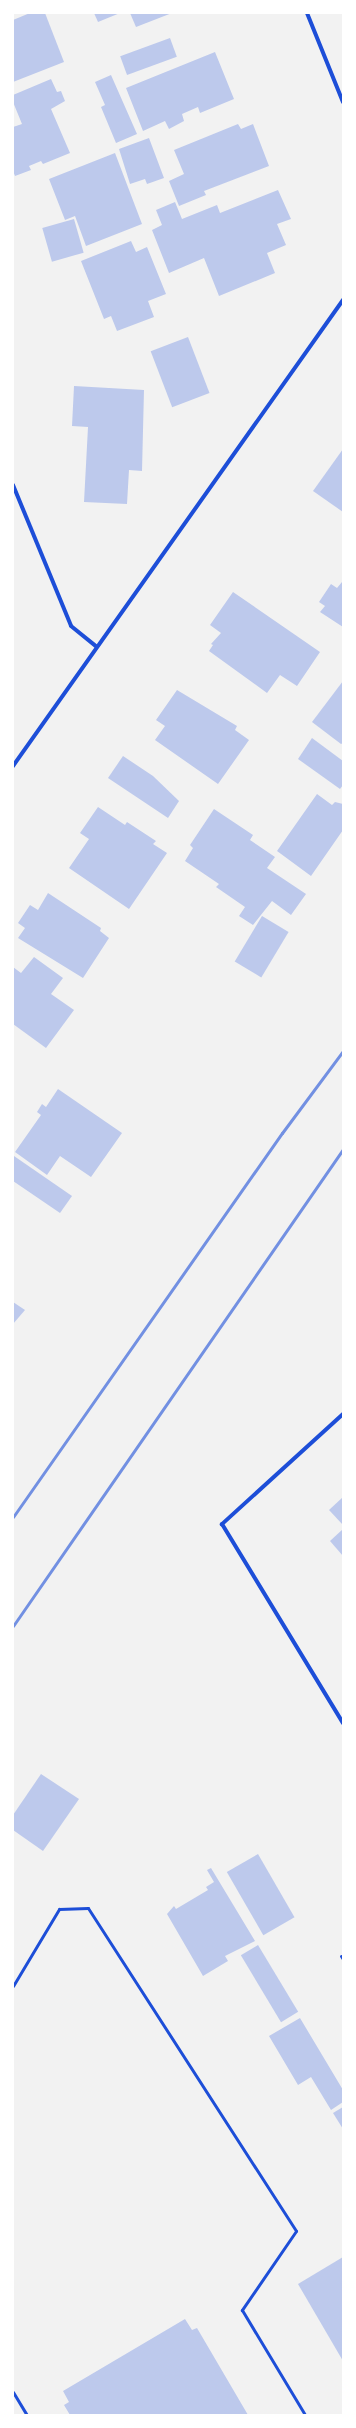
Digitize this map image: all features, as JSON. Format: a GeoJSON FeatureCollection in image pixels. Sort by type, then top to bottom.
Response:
{"type":"FeatureCollection","features":[{"type":"Feature","properties":{"kind":"street"},"geometry":{"type":"LineString","coordinates":[[307,13],[343,102]]}},
{"type":"Feature","properties":{"kind":"street"},"geometry":{"type":"LineString","coordinates":[[13,766],[96,646],[343,300]]}},
{"type":"Feature","properties":{"kind":"street"},"geometry":{"type":"LineString","coordinates":[[13,485],[70,626],[96,646]]}},
{"type":"Feature","properties":{"kind":"street"},"geometry":{"type":"LineString","coordinates":[[343,1414],[222,1524],[343,1723]]}},
{"type":"Feature","properties":{"kind":"lane"},"geometry":{"type":"LineString","coordinates":[[13,1986],[60,1909],[88,1908],[296,2232],[242,2310],[304,2415]]}},
{"type":"Feature","properties":{"kind":"lane"},"geometry":{"type":"LineString","coordinates":[[13,2392],[27,2415]]}},
{"type":"Feature","properties":{"kind":"building"},"geometry":{"type":"Polygon","coordinates":[[[30,13],[45,13],[64,62],[13,82],[13,20],[30,13]]]}},
{"type":"Feature","properties":{"kind":"building"},"geometry":{"type":"Polygon","coordinates":[[[94,13],[120,13],[98,22],[94,13]]]}},
{"type":"Feature","properties":{"kind":"building"},"geometry":{"type":"Polygon","coordinates":[[[130,13],[172,13],[136,27],[130,13]]]}},
{"type":"Feature","properties":{"kind":"building"},"geometry":{"type":"Polygon","coordinates":[[[170,38],[177,57],[127,75],[120,56],[170,38]]]}},
{"type":"Feature","properties":{"kind":"building"},"geometry":{"type":"Polygon","coordinates":[[[215,52],[234,99],[200,113],[198,107],[182,114],[184,121],[169,129],[165,121],[143,131],[126,88],[215,52]]]}},
{"type":"Feature","properties":{"kind":"building"},"geometry":{"type":"Polygon","coordinates":[[[111,75],[137,134],[116,143],[101,107],[105,105],[95,82],[111,75]]]}},
{"type":"Feature","properties":{"kind":"building"},"geometry":{"type":"Polygon","coordinates":[[[51,79],[57,92],[61,91],[65,101],[51,109],[70,153],[43,164],[41,161],[29,166],[31,170],[15,176],[13,171],[13,127],[22,124],[13,102],[13,95],[51,79]]]}},
{"type":"Feature","properties":{"kind":"building"},"geometry":{"type":"Polygon","coordinates":[[[238,124],[241,129],[253,124],[269,166],[204,191],[206,195],[179,206],[169,181],[184,174],[174,150],[238,124]]]}},
{"type":"Feature","properties":{"kind":"building"},"geometry":{"type":"Polygon","coordinates":[[[149,138],[164,178],[147,184],[145,179],[130,184],[119,149],[149,138]]]}},
{"type":"Feature","properties":{"kind":"building"},"geometry":{"type":"Polygon","coordinates":[[[115,153],[142,224],[86,246],[75,216],[65,220],[49,179],[115,153]]]}},
{"type":"Feature","properties":{"kind":"building"},"geometry":{"type":"Polygon","coordinates":[[[278,190],[291,219],[277,224],[286,245],[267,253],[275,273],[219,296],[204,258],[169,273],[152,230],[162,225],[156,210],[175,202],[182,219],[217,205],[220,213],[278,190]]]}},
{"type":"Feature","properties":{"kind":"building"},"geometry":{"type":"Polygon","coordinates":[[[74,219],[84,253],[52,262],[42,228],[74,219]]]}},
{"type":"Feature","properties":{"kind":"building"},"geometry":{"type":"Polygon","coordinates":[[[131,241],[136,252],[147,247],[166,294],[148,301],[154,317],[117,331],[111,316],[104,319],[81,261],[131,241]]]}},
{"type":"Feature","properties":{"kind":"building"},"geometry":{"type":"Polygon","coordinates":[[[188,337],[210,393],[172,407],[151,351],[188,337]]]}},
{"type":"Feature","properties":{"kind":"building"},"geometry":{"type":"Polygon","coordinates":[[[74,386],[144,390],[142,471],[129,470],[127,504],[84,502],[88,427],[72,426],[74,386]]]}},
{"type":"Feature","properties":{"kind":"building"},"geometry":{"type":"Polygon","coordinates":[[[343,449],[343,512],[313,491],[343,449]]]}},
{"type":"Feature","properties":{"kind":"building"},"geometry":{"type":"Polygon","coordinates":[[[342,582],[343,627],[320,612],[325,606],[319,602],[331,584],[337,588],[342,582]]]}},
{"type":"Feature","properties":{"kind":"building"},"geometry":{"type":"Polygon","coordinates":[[[233,592],[320,652],[297,686],[280,675],[267,693],[209,651],[213,645],[211,644],[221,633],[210,625],[233,592]]]}},
{"type":"Feature","properties":{"kind":"building"},"geometry":{"type":"Polygon","coordinates":[[[343,681],[343,743],[341,744],[312,722],[343,681]]]}},
{"type":"Feature","properties":{"kind":"building"},"geometry":{"type":"Polygon","coordinates":[[[177,690],[237,726],[235,730],[249,740],[218,784],[155,740],[165,726],[156,720],[177,690]]]}},
{"type":"Feature","properties":{"kind":"building"},"geometry":{"type":"Polygon","coordinates":[[[312,738],[343,761],[343,785],[340,789],[298,759],[312,738]]]}},
{"type":"Feature","properties":{"kind":"building"},"geometry":{"type":"Polygon","coordinates":[[[123,756],[153,776],[179,801],[168,818],[108,778],[123,756]]]}},
{"type":"Feature","properties":{"kind":"building"},"geometry":{"type":"Polygon","coordinates":[[[317,794],[332,805],[335,802],[343,804],[343,830],[311,876],[277,851],[317,794]]]}},
{"type":"Feature","properties":{"kind":"building"},"geometry":{"type":"Polygon","coordinates":[[[98,807],[125,825],[127,822],[156,841],[153,844],[167,853],[129,909],[69,868],[89,839],[80,833],[98,807]]]}},
{"type":"Feature","properties":{"kind":"building"},"geometry":{"type":"Polygon","coordinates":[[[214,809],[253,835],[250,840],[275,857],[267,868],[306,894],[291,915],[272,901],[253,925],[239,916],[245,907],[216,887],[219,884],[185,861],[193,848],[190,845],[214,809]]]}},
{"type":"Feature","properties":{"kind":"building"},"geometry":{"type":"Polygon","coordinates":[[[48,893],[101,928],[100,931],[109,938],[83,978],[18,938],[25,928],[18,923],[30,905],[38,910],[48,893]]]}},
{"type":"Feature","properties":{"kind":"building"},"geometry":{"type":"Polygon","coordinates":[[[262,916],[289,932],[261,977],[235,961],[262,916]]]}},
{"type":"Feature","properties":{"kind":"building"},"geometry":{"type":"Polygon","coordinates":[[[34,957],[63,978],[51,994],[74,1010],[46,1048],[13,1024],[13,967],[21,973],[34,957]]]}},
{"type":"Feature","properties":{"kind":"building"},"geometry":{"type":"Polygon","coordinates":[[[58,1089],[122,1133],[91,1177],[60,1156],[47,1175],[15,1152],[41,1115],[37,1112],[42,1104],[46,1107],[58,1089]]]}},
{"type":"Feature","properties":{"kind":"building"},"geometry":{"type":"Polygon","coordinates":[[[14,1156],[72,1196],[60,1213],[13,1181],[14,1156]]]}},
{"type":"Feature","properties":{"kind":"building"},"geometry":{"type":"Polygon","coordinates":[[[13,1302],[25,1310],[13,1324],[13,1302]]]}},
{"type":"Feature","properties":{"kind":"building"},"geometry":{"type":"Polygon","coordinates":[[[343,1497],[343,1525],[329,1510],[343,1497]]]}},
{"type":"Feature","properties":{"kind":"building"},"geometry":{"type":"Polygon","coordinates":[[[343,1529],[343,1556],[330,1541],[343,1529]]]}},
{"type":"Feature","properties":{"kind":"building"},"geometry":{"type":"Polygon","coordinates":[[[41,1774],[79,1799],[43,1851],[13,1830],[13,1815],[41,1774]]]}},
{"type":"Feature","properties":{"kind":"building"},"geometry":{"type":"Polygon","coordinates":[[[258,1854],[294,1917],[263,1935],[227,1872],[258,1854]]]}},
{"type":"Feature","properties":{"kind":"building"},"geometry":{"type":"Polygon","coordinates":[[[211,1868],[255,1941],[225,1956],[228,1961],[203,1976],[167,1914],[174,1906],[176,1909],[208,1890],[206,1887],[214,1882],[207,1870],[211,1868]]]}},
{"type":"Feature","properties":{"kind":"building"},"geometry":{"type":"Polygon","coordinates":[[[258,1945],[298,2012],[281,2022],[241,1955],[258,1945]]]}},
{"type":"Feature","properties":{"kind":"building"},"geometry":{"type":"Polygon","coordinates":[[[300,2018],[343,2090],[343,2102],[331,2110],[311,2077],[298,2085],[269,2036],[300,2018]]]}},
{"type":"Feature","properties":{"kind":"building"},"geometry":{"type":"Polygon","coordinates":[[[343,2107],[343,2129],[333,2113],[343,2107]]]}},
{"type":"Feature","properties":{"kind":"building"},"geometry":{"type":"Polygon","coordinates":[[[343,2257],[343,2361],[298,2284],[343,2257]]]}},
{"type":"Feature","properties":{"kind":"building"},"geometry":{"type":"Polygon","coordinates":[[[185,2319],[192,2330],[197,2328],[248,2415],[70,2415],[64,2405],[69,2402],[63,2391],[185,2319]]]}},
{"type":"Feature","properties":{"kind":"railway"},"geometry":{"type":"LineString","coordinates":[[13,1517],[282,1133],[343,1051]]}},
{"type":"Feature","properties":{"kind":"railway"},"geometry":{"type":"LineString","coordinates":[[13,1626],[343,1149]]}}]}
